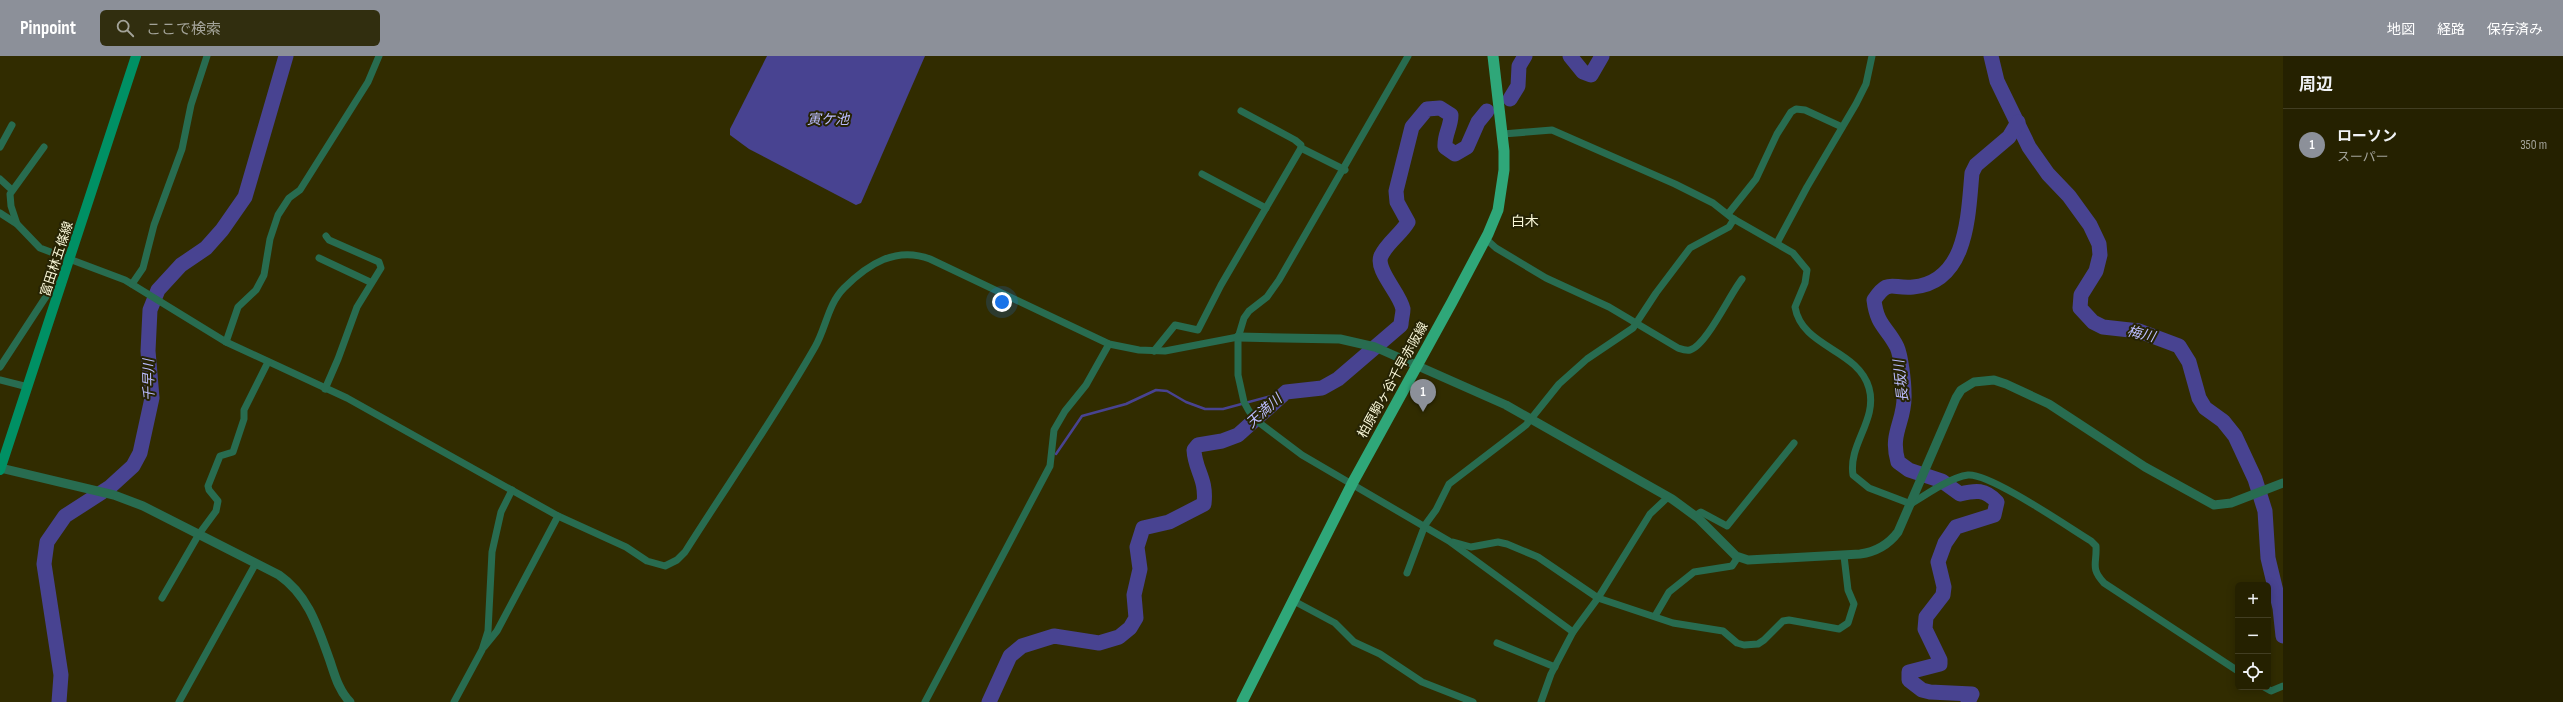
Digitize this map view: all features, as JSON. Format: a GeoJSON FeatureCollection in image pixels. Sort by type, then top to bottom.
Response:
{"type":"FeatureCollection","features":[{"type":"Feature","properties":{"kind":"main road","name":"富田林五條線"},"geometry":{"type":"LineString","coordinates":[[0,469],[71,259],[136,56]]}},
{"type":"Feature","properties":{"kind":"main road","name":"柏原駒ヶ谷千早赤阪線"},"geometry":{"type":"LineString","coordinates":[[1242,702],[1292,600],[1353,482],[1486,239],[1498,210],[1504,170],[1503,134],[1493,56]]}},
{"type":"Feature","properties":{"kind":"street"},"geometry":{"type":"LineString","coordinates":[[135,286],[143,268],[154,225],[182,149],[192,105],[207,56]]}},
{"type":"Feature","properties":{"kind":"street"},"geometry":{"type":"LineString","coordinates":[[226,342],[238,307],[256,290],[264,275],[270,239],[278,215],[289,198],[300,190],[368,82],[379,56]]}},
{"type":"Feature","properties":{"kind":"street"},"geometry":{"type":"LineString","coordinates":[[1408,56],[1345,170],[1279,280],[1267,297],[1249,310],[1244,318],[1238,336],[1238,375],[1244,402],[1249,411],[1258,421],[1302,455],[1353,482],[1449,541],[1573,632]]}},
{"type":"Feature","properties":{"kind":"street"},"geometry":{"type":"LineString","coordinates":[[1777,244],[1866,84],[1872,56]]}},
{"type":"Feature","properties":{"kind":"street"},"geometry":{"type":"LineString","coordinates":[[1728,214],[1756,178],[1777,134],[1791,112],[1796,109],[1805,110],[1842,127]]}},
{"type":"Feature","properties":{"kind":"street"},"geometry":{"type":"LineString","coordinates":[[1241,111],[1295,140],[1301,145],[1301,148],[1345,170]]}},
{"type":"Feature","properties":{"kind":"street"},"geometry":{"type":"LineString","coordinates":[[0,147],[12,125]]}},
{"type":"Feature","properties":{"kind":"street"},"geometry":{"type":"LineString","coordinates":[[1503,134],[1552,130],[1675,184],[1713,203],[1734,219],[1800,259],[1807,270],[1805,283],[1795,307],[1800,323],[1819,341],[1845,356],[1860,370],[1869,387],[1872,405],[1866,426],[1850,462],[1853,475],[1869,488],[1910,504],[1967,475],[1988,479],[2091,541],[2096,546],[2096,573],[2104,583],[2235,669]]}},
{"type":"Feature","properties":{"kind":"street"},"geometry":{"type":"LineString","coordinates":[[17,224],[11,206],[12,190],[44,146]]}},
{"type":"Feature","properties":{"kind":"street"},"geometry":{"type":"LineString","coordinates":[[1154,351],[1175,325],[1198,330],[1301,148]]}},
{"type":"Feature","properties":{"kind":"street"},"geometry":{"type":"LineString","coordinates":[[1202,174],[1266,208]]}},
{"type":"Feature","properties":{"kind":"street"},"geometry":{"type":"LineString","coordinates":[[0,179],[12,190]]}},
{"type":"Feature","properties":{"kind":"street"},"geometry":{"type":"LineString","coordinates":[[0,213],[17,224],[40,248],[71,259],[135,286],[226,342],[397,425],[558,516],[626,547],[656,564],[665,566],[677,560],[685,552],[815,347],[838,296],[856,277],[872,264],[889,256],[915,255],[930,259],[1109,344],[1154,351],[1238,336],[1350,340],[1375,347],[1494,399],[1532,420],[1668,497],[1695,516],[1738,556],[1758,561],[1870,553],[1888,543],[1898,532],[1961,390],[1974,382],[1994,380],[2049,404],[2145,467],[2214,505],[2231,503],[2281,484]]}},
{"type":"Feature","properties":{"kind":"street"},"geometry":{"type":"LineString","coordinates":[[1407,573],[1424,525],[1454,478],[1532,420],[1559,384],[1601,348],[1636,324],[1656,293],[1690,248],[1729,227],[1734,219]]}},
{"type":"Feature","properties":{"kind":"street"},"geometry":{"type":"LineString","coordinates":[[325,389],[357,306],[370,282],[380,268],[379,262],[329,240],[326,236]]}},
{"type":"Feature","properties":{"kind":"street"},"geometry":{"type":"LineString","coordinates":[[1486,239],[1496,248],[1546,278],[1609,307],[1636,324],[1650,329],[1678,348],[1688,351],[1696,347],[1707,334],[1742,278]]}},
{"type":"Feature","properties":{"kind":"street"},"geometry":{"type":"LineString","coordinates":[[319,258],[370,282]]}},
{"type":"Feature","properties":{"kind":"street"},"geometry":{"type":"LineString","coordinates":[[0,368],[49,292],[56,284],[62,284]]}},
{"type":"Feature","properties":{"kind":"street"},"geometry":{"type":"LineString","coordinates":[[925,702],[1050,466],[1054,430],[1065,411],[1086,385],[1109,344]]}},
{"type":"Feature","properties":{"kind":"street"},"geometry":{"type":"LineString","coordinates":[[162,598],[199,534],[216,511],[218,501],[209,490],[208,486],[220,456],[233,452],[244,419],[244,410],[268,362]]}},
{"type":"Feature","properties":{"kind":"street"},"geometry":{"type":"LineString","coordinates":[[0,380],[28,387]]}},
{"type":"Feature","properties":{"kind":"street"},"geometry":{"type":"LineString","coordinates":[[1695,516],[1701,512],[1727,526],[1794,443]]}},
{"type":"Feature","properties":{"kind":"street"},"geometry":{"type":"LineString","coordinates":[[0,469],[114,495],[143,506],[256,563],[290,583],[302,596],[313,615],[336,681],[350,702]]}},
{"type":"Feature","properties":{"kind":"street"},"geometry":{"type":"LineString","coordinates":[[482,650],[488,631],[493,546],[501,512],[512,490]]}},
{"type":"Feature","properties":{"kind":"street"},"geometry":{"type":"LineString","coordinates":[[1541,702],[1555,667],[1573,632],[1598,598],[1650,514],[1668,497]]}},
{"type":"Feature","properties":{"kind":"street"},"geometry":{"type":"LineString","coordinates":[[454,702],[482,650],[497,631],[558,516]]}},
{"type":"Feature","properties":{"kind":"street"},"geometry":{"type":"LineString","coordinates":[[1449,541],[1471,546],[1498,542],[1507,544],[1538,557],[1598,598],[1674,623],[1723,631],[1737,643],[1744,645],[1758,644],[1784,621],[1789,620],[1839,629],[1848,623],[1854,604],[1848,590],[1844,556]]}},
{"type":"Feature","properties":{"kind":"street"},"geometry":{"type":"LineString","coordinates":[[1655,616],[1669,592],[1694,572],[1732,566],[1738,556]]}},
{"type":"Feature","properties":{"kind":"street"},"geometry":{"type":"LineString","coordinates":[[179,702],[256,563]]}},
{"type":"Feature","properties":{"kind":"street"},"geometry":{"type":"LineString","coordinates":[[1292,600],[1335,623],[1354,642],[1387,658],[1422,682],[1473,702]]}},
{"type":"Feature","properties":{"kind":"street"},"geometry":{"type":"LineString","coordinates":[[1497,643],[1555,667]]}},
{"type":"Feature","properties":{"kind":"street"},"geometry":{"type":"LineString","coordinates":[[2269,690],[2271,691],[2280,687]]}},
{"type":"Feature","properties":{"kind":"water","name":"寅ケ池"},"geometry":{"type":"Polygon","coordinates":[[[767,56],[925,56],[861,203],[856,205],[749,149],[730,135],[730,129],[767,56]]]}},
{"type":"Feature","properties":{"kind":"waterway","name":"千早川"},"geometry":{"type":"LineString","coordinates":[[59,702],[61,675],[44,564],[47,542],[65,516],[110,487],[133,466],[140,453],[152,398],[148,351],[150,310],[158,290],[181,265],[206,248],[222,230],[245,197],[286,56]]}},
{"type":"Feature","properties":{"kind":"waterway","name":"天満川"},"geometry":{"type":"LineString","coordinates":[[1510,99],[1518,86],[1519,66],[1525,56]]}},
{"type":"Feature","properties":{"kind":"waterway","name":"天満川"},"geometry":{"type":"LineString","coordinates":[[1570,56],[1583,72],[1591,75],[1602,56]]}},
{"type":"Feature","properties":{"kind":"waterway","name":"梅川"},"geometry":{"type":"LineString","coordinates":[[1991,56],[1997,81],[2029,147],[2048,174],[2069,196],[2090,225],[2099,244],[2100,255],[2096,271],[2081,295],[2080,308],[2093,322],[2103,327],[2139,331],[2179,346],[2189,362],[2199,398],[2205,408],[2223,421],[2235,436],[2255,479],[2265,511],[2268,558],[2280,608],[2283,636]]}},
{"type":"Feature","properties":{"kind":"waterway","name":"天満川"},"geometry":{"type":"LineString","coordinates":[[989,702],[1010,656],[1022,646],[1054,636],[1099,643],[1119,637],[1130,628],[1136,618],[1134,595],[1140,569],[1137,547],[1143,528],[1169,522],[1204,504],[1204,488],[1196,464],[1194,450],[1198,445],[1222,441],[1238,435],[1286,392],[1322,388],[1338,379],[1401,325],[1403,309],[1381,268],[1380,262],[1384,251],[1408,222],[1397,202],[1396,191],[1412,127],[1427,109],[1440,108],[1451,115],[1445,147],[1455,154],[1467,147],[1478,122],[1487,111]]}},
{"type":"Feature","properties":{"kind":"waterway","name":"長坂川"},"geometry":{"type":"LineString","coordinates":[[1968,702],[1972,694],[1930,692],[1922,690],[1909,680],[1909,672],[1940,664],[1940,660],[1925,629],[1926,617],[1943,595],[1944,587],[1938,562],[1945,543],[1956,527],[1994,515],[1997,502],[1988,495],[1976,491],[1960,494],[1942,481],[1909,470],[1898,462],[1895,442],[1904,403],[1902,369],[1897,347],[1877,316],[1874,300],[1879,293],[1887,287],[1913,287],[1931,282],[1945,273],[1955,260],[1962,244],[1969,208],[1972,173],[1976,165],[2009,137],[2018,122]]}},
{"type":"Feature","properties":{"kind":"waterway"},"geometry":{"type":"LineString","coordinates":[[1056,454],[1082,416],[1126,404],[1156,390],[1167,391],[1186,402],[1205,409],[1223,409],[1286,392]]}},
{"type":"Feature","properties":{"kind":"place","name":"ローソン"},"geometry":{"type":"Point","coordinates":[1423,412]}},
{"type":"Feature","properties":{"kind":"district","name":"白木"},"geometry":{"type":"Point","coordinates":[1525,221]}}]}
